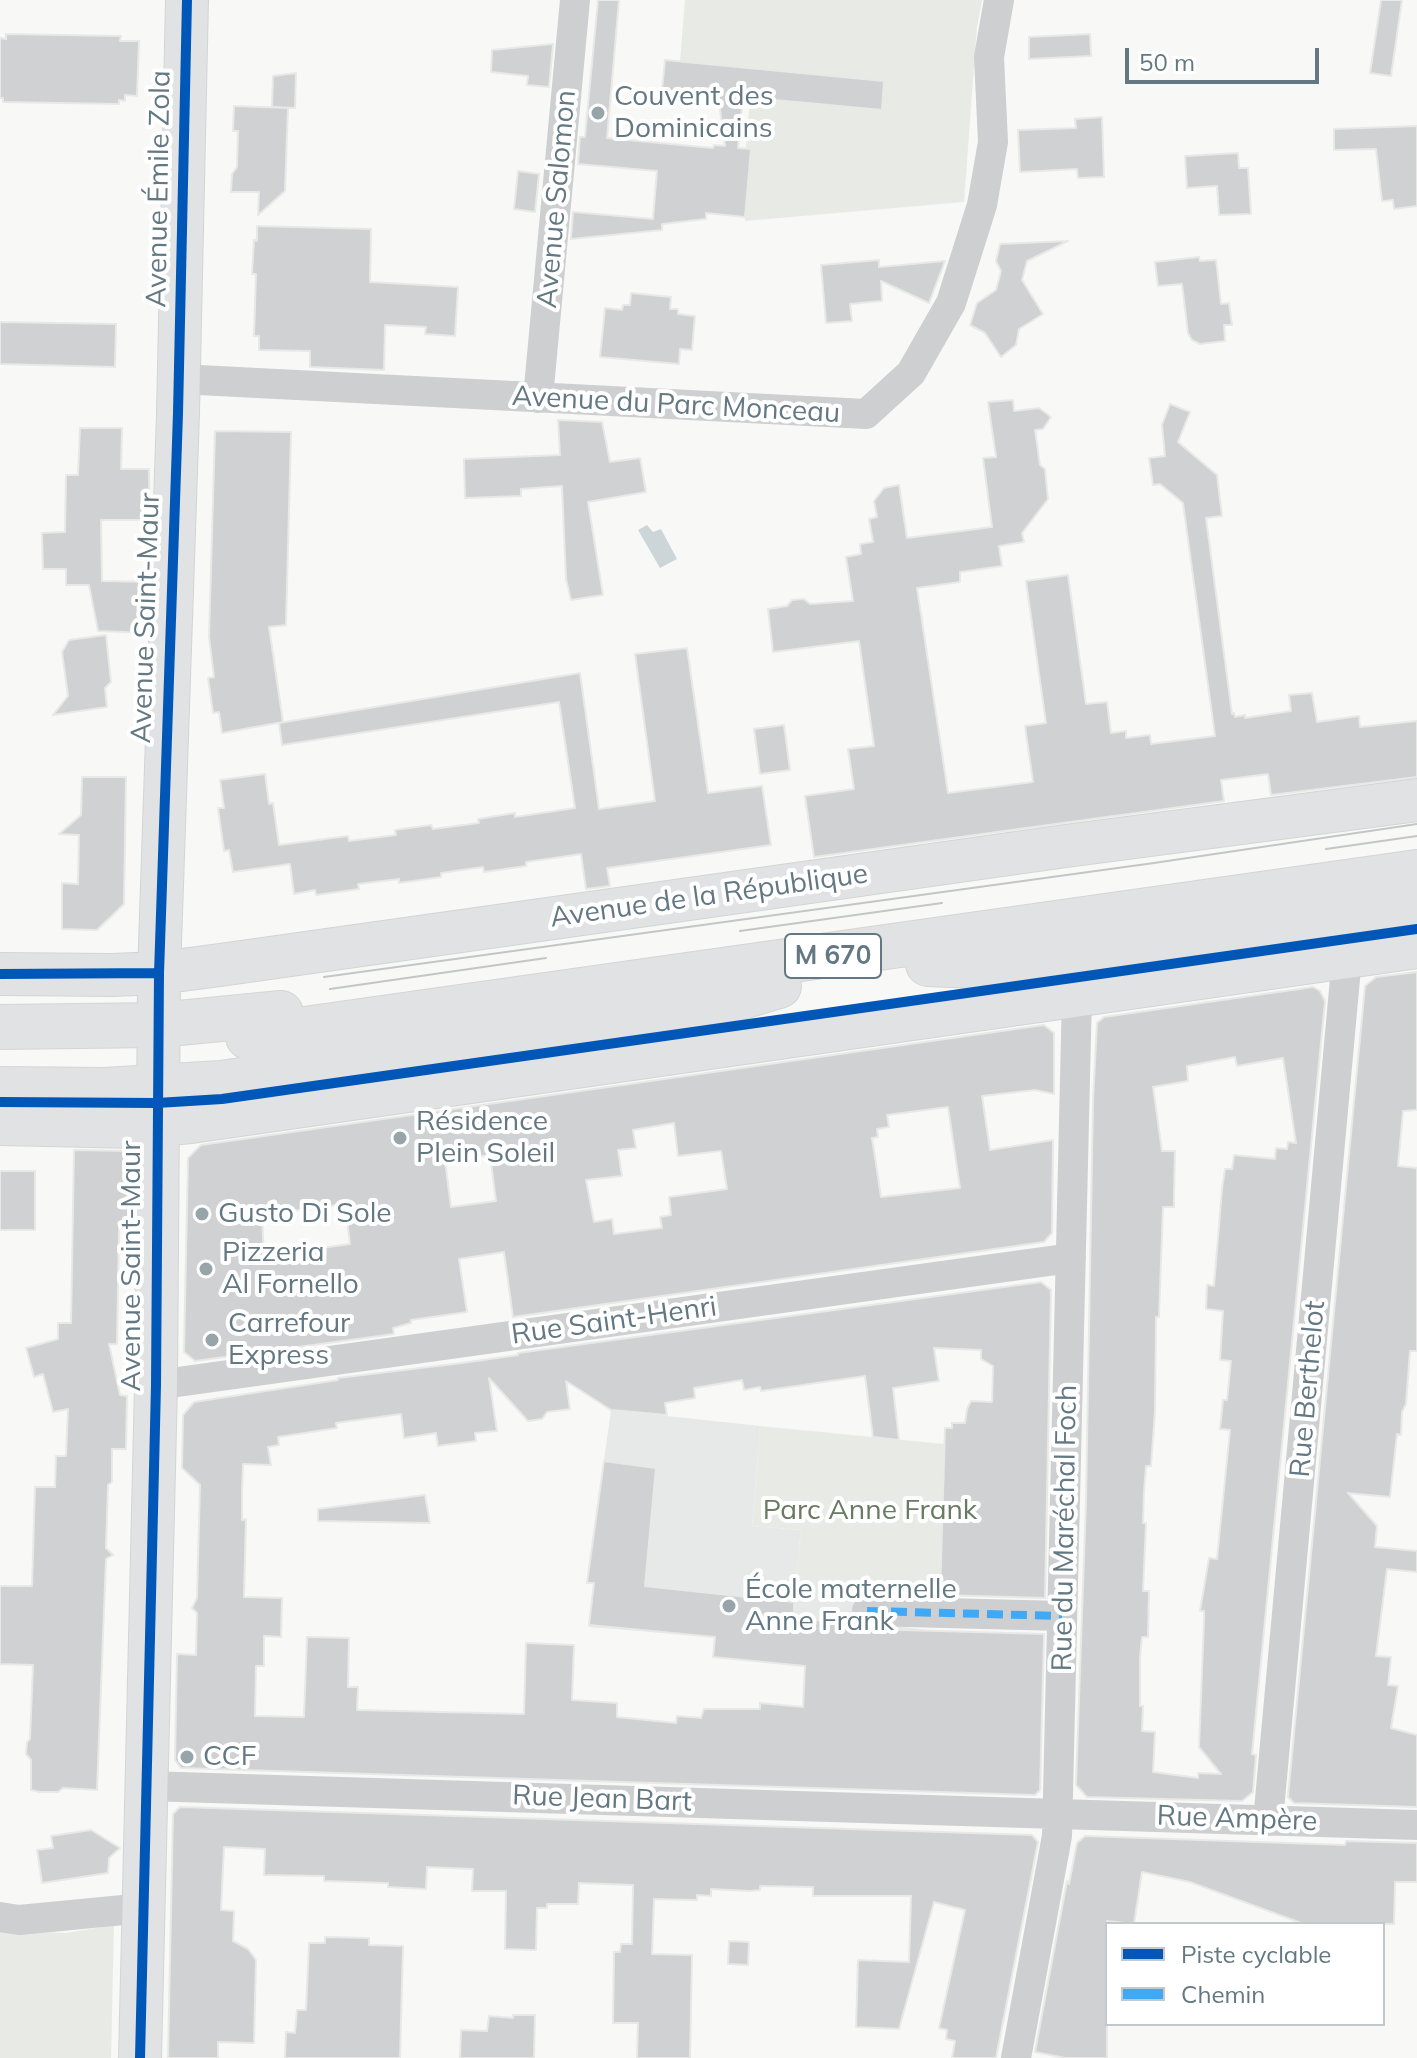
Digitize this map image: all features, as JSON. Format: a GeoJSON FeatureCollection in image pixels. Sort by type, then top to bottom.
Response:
{"type":"FeatureCollection","features":[{"type":"Feature","properties":{"kind":"main road"},"geometry":{"type":"LineString","coordinates":[[1144,909],[1189,892],[1248,877],[1417,851]]}},
{"type":"Feature","properties":{"kind":"main road","name":"M 670"},"geometry":{"type":"LineString","coordinates":[[1417,872],[1144,909],[912,955],[779,986],[251,1048],[912,955],[1417,894]]}},
{"type":"Feature","properties":{"kind":"main road"},"geometry":{"type":"LineString","coordinates":[[0,1027],[159,1025],[278,1014],[701,956],[912,955],[1000,967],[1052,964],[1417,913]]}},
{"type":"Feature","properties":{"kind":"main road"},"geometry":{"type":"LineString","coordinates":[[0,1089],[157,1107],[242,1081],[628,1025],[705,1008],[779,986]]}},
{"type":"Feature","properties":{"kind":"main road"},"geometry":{"type":"LineString","coordinates":[[0,1046],[94,1058],[0,1070]]}},
{"type":"Feature","properties":{"kind":"street","name":"Avenue Émile Zola"},"geometry":{"type":"LineString","coordinates":[[179,379],[187,0]]}},
{"type":"Feature","properties":{"kind":"street","name":"Avenue Salomon"},"geometry":{"type":"LineString","coordinates":[[538,398],[575,0]]}},
{"type":"Feature","properties":{"kind":"street","name":"Avenue du Parc Monceau"},"geometry":{"type":"LineString","coordinates":[[179,379],[866,414],[911,373],[951,303],[982,205],[993,142],[989,57],[999,0]]}},
{"type":"Feature","properties":{"kind":"street","name":"Avenue Saint-Maur"},"geometry":{"type":"LineString","coordinates":[[140,2058],[156,1385],[159,973],[179,379]]}},
{"type":"Feature","properties":{"kind":"street","name":"Avenue de la République"},"geometry":{"type":"LineString","coordinates":[[0,974],[159,973],[1417,800]]}},
{"type":"Feature","properties":{"kind":"street"},"geometry":{"type":"LineString","coordinates":[[0,1124],[1077,995],[1417,947]]}},
{"type":"Feature","properties":{"kind":"street","name":"Rue Berthelot"},"geometry":{"type":"LineString","coordinates":[[1268,1821],[1347,957]]}},
{"type":"Feature","properties":{"kind":"street","name":"Rue du Maréchal Foch"},"geometry":{"type":"LineString","coordinates":[[1016,2058],[1054,1861],[1058,1813],[1077,995]]}},
{"type":"Feature","properties":{"kind":"street","name":"Rue Saint-Henri"},"geometry":{"type":"LineString","coordinates":[[156,1385],[1071,1258]]}},
{"type":"Feature","properties":{"kind":"street"},"geometry":{"type":"LineString","coordinates":[[867,1611],[1062,1616]]}},
{"type":"Feature","properties":{"kind":"street","name":"Rue Jean Bart"},"geometry":{"type":"LineString","coordinates":[[146,1786],[1058,1813]]}},
{"type":"Feature","properties":{"kind":"street","name":"Rue Ampère"},"geometry":{"type":"LineString","coordinates":[[1058,1813],[1417,1825]]}},
{"type":"Feature","properties":{"kind":"street"},"geometry":{"type":"LineString","coordinates":[[0,1917],[19,1920],[144,1908]]}},
{"type":"Feature","properties":{"kind":"shaded area"},"geometry":{"type":"Polygon","coordinates":[[[647,525],[653,532],[661,529],[677,559],[660,568],[638,530],[647,525]]]}},
{"type":"Feature","properties":{"kind":"shaded area","name":"École maternelle Anne Frank"},"geometry":{"type":"Polygon","coordinates":[[[611,1410],[760,1426],[752,1526],[801,1530],[796,1576],[867,1600],[867,1623],[938,1631],[933,1792],[849,1670],[713,1657],[714,1637],[589,1627],[594,1583],[587,1583],[611,1410]]]}},
{"type":"Feature","properties":{"kind":"green space"},"geometry":{"type":"Polygon","coordinates":[[[685,0],[982,0],[977,27],[964,202],[745,221],[751,149],[746,148],[750,98],[881,110],[884,81],[680,61],[685,0]]]}},
{"type":"Feature","properties":{"kind":"green space","name":"Parc Anne Frank"},"geometry":{"type":"Polygon","coordinates":[[[760,1426],[944,1444],[939,1605],[815,1597],[796,1576],[801,1530],[752,1526],[760,1426]]]}},
{"type":"Feature","properties":{"kind":"green space"},"geometry":{"type":"Polygon","coordinates":[[[114,1925],[111,2058],[0,2058],[0,1931],[66,1933],[114,1925]]]}},
{"type":"Feature","properties":{"kind":"building","name":"Couvent des Dominicains"},"geometry":{"type":"Polygon","coordinates":[[[598,0],[619,0],[607,138],[713,148],[714,145],[725,146],[718,95],[662,90],[665,60],[884,81],[882,110],[743,97],[738,148],[751,149],[745,217],[706,213],[706,219],[662,224],[662,230],[571,239],[573,212],[653,219],[657,171],[578,164],[580,137],[585,137],[598,0]]]}},
{"type":"Feature","properties":{"kind":"building"},"geometry":{"type":"Polygon","coordinates":[[[1381,0],[1402,0],[1391,76],[1370,73],[1381,0]]]}},
{"type":"Feature","properties":{"kind":"building"},"geometry":{"type":"Polygon","coordinates":[[[6,34],[121,36],[120,41],[139,41],[137,96],[125,95],[125,101],[119,100],[119,104],[3,102],[0,98],[0,38],[6,39],[6,34]]]}},
{"type":"Feature","properties":{"kind":"building"},"geometry":{"type":"Polygon","coordinates":[[[1090,34],[1091,56],[1029,59],[1029,37],[1090,34]]]}},
{"type":"Feature","properties":{"kind":"building"},"geometry":{"type":"Polygon","coordinates":[[[553,44],[549,87],[527,85],[528,76],[491,72],[492,50],[553,44]]]}},
{"type":"Feature","properties":{"kind":"building"},"geometry":{"type":"Polygon","coordinates":[[[296,73],[295,108],[272,107],[273,76],[296,73]]]}},
{"type":"Feature","properties":{"kind":"building"},"geometry":{"type":"Polygon","coordinates":[[[234,106],[288,108],[285,191],[258,215],[259,192],[231,192],[232,174],[237,167],[238,131],[233,131],[234,106]]]}},
{"type":"Feature","properties":{"kind":"building"},"geometry":{"type":"Polygon","coordinates":[[[1102,117],[1104,177],[1078,178],[1077,169],[1020,172],[1018,130],[1076,128],[1075,119],[1102,117]]]}},
{"type":"Feature","properties":{"kind":"building"},"geometry":{"type":"Polygon","coordinates":[[[1417,126],[1417,206],[1394,209],[1393,200],[1382,201],[1376,149],[1334,150],[1334,129],[1417,126]]]}},
{"type":"Feature","properties":{"kind":"building"},"geometry":{"type":"Polygon","coordinates":[[[1238,153],[1239,168],[1248,168],[1251,214],[1219,215],[1217,186],[1187,188],[1185,156],[1238,153]]]}},
{"type":"Feature","properties":{"kind":"building"},"geometry":{"type":"Polygon","coordinates":[[[518,171],[539,174],[535,212],[514,209],[518,171]]]}},
{"type":"Feature","properties":{"kind":"building"},"geometry":{"type":"Polygon","coordinates":[[[257,226],[371,229],[370,282],[458,287],[455,336],[425,334],[426,327],[385,325],[384,370],[310,367],[310,351],[259,350],[259,336],[254,336],[256,274],[252,274],[257,226]]]}},
{"type":"Feature","properties":{"kind":"building"},"geometry":{"type":"Polygon","coordinates":[[[1068,241],[1027,261],[1022,280],[1043,314],[1019,329],[1016,345],[1001,357],[985,333],[970,325],[977,303],[996,290],[1001,271],[996,261],[1000,244],[1068,241]]]}},
{"type":"Feature","properties":{"kind":"building"},"geometry":{"type":"Polygon","coordinates":[[[1199,257],[1200,261],[1216,260],[1221,304],[1229,303],[1232,325],[1224,325],[1225,341],[1200,344],[1192,340],[1188,333],[1182,284],[1158,286],[1155,262],[1199,257]]]}},
{"type":"Feature","properties":{"kind":"building"},"geometry":{"type":"Polygon","coordinates":[[[879,260],[879,267],[945,261],[929,303],[881,281],[882,301],[850,304],[852,321],[826,323],[821,265],[879,260]]]}},
{"type":"Feature","properties":{"kind":"building"},"geometry":{"type":"Polygon","coordinates":[[[631,293],[671,297],[670,309],[678,309],[678,314],[695,316],[692,350],[680,349],[679,364],[600,357],[605,308],[622,310],[623,305],[630,305],[631,293]]]}},
{"type":"Feature","properties":{"kind":"building"},"geometry":{"type":"Polygon","coordinates":[[[0,322],[116,324],[115,367],[0,364],[0,322]]]}},
{"type":"Feature","properties":{"kind":"building"},"geometry":{"type":"Polygon","coordinates":[[[1013,400],[1014,411],[1039,408],[1051,417],[1043,429],[1035,430],[1040,465],[1045,469],[1048,499],[1022,533],[1024,542],[999,546],[1002,566],[960,572],[960,582],[917,588],[948,793],[1033,782],[1025,726],[1046,723],[1026,581],[1068,575],[1086,704],[1107,702],[1111,733],[1126,731],[1126,738],[1150,735],[1151,744],[1215,736],[1183,503],[1160,484],[1153,485],[1149,458],[1165,456],[1162,425],[1170,404],[1190,412],[1178,442],[1217,475],[1222,516],[1206,518],[1232,714],[1235,717],[1245,715],[1245,718],[1291,711],[1289,695],[1312,693],[1317,722],[1359,716],[1360,727],[1417,721],[1417,777],[1271,795],[1268,774],[1221,780],[1224,801],[814,857],[805,796],[854,789],[848,749],[874,746],[859,641],[773,652],[768,609],[787,606],[792,600],[804,599],[810,604],[853,601],[846,557],[861,554],[860,544],[873,542],[869,519],[877,517],[874,501],[884,488],[899,485],[907,538],[992,527],[983,458],[996,457],[988,402],[1013,400]]]}},
{"type":"Feature","properties":{"kind":"building"},"geometry":{"type":"Polygon","coordinates":[[[558,420],[602,422],[610,462],[640,458],[646,492],[588,502],[603,595],[571,600],[566,579],[562,486],[521,489],[521,496],[465,498],[464,459],[560,455],[558,420]]]}},
{"type":"Feature","properties":{"kind":"building"},"geometry":{"type":"Polygon","coordinates":[[[80,428],[122,428],[121,469],[149,469],[150,520],[101,520],[102,581],[148,582],[147,633],[98,631],[89,585],[66,585],[66,569],[43,569],[42,533],[65,532],[66,475],[78,475],[80,428]]]}},
{"type":"Feature","properties":{"kind":"building"},"geometry":{"type":"Polygon","coordinates":[[[215,431],[291,432],[286,625],[269,627],[283,722],[222,733],[219,712],[213,713],[208,678],[214,677],[209,637],[215,431]]]}},
{"type":"Feature","properties":{"kind":"building"},"geometry":{"type":"Polygon","coordinates":[[[106,635],[111,682],[105,688],[107,707],[53,715],[68,696],[62,652],[69,640],[106,635]]]}},
{"type":"Feature","properties":{"kind":"building"},"geometry":{"type":"Polygon","coordinates":[[[687,648],[708,793],[762,786],[771,845],[607,868],[610,886],[586,889],[581,854],[484,872],[483,867],[399,883],[399,879],[358,884],[359,889],[316,895],[315,890],[294,894],[290,864],[233,872],[229,850],[224,851],[218,808],[224,808],[220,780],[265,774],[279,845],[348,836],[349,841],[396,835],[395,830],[431,825],[433,829],[479,823],[478,819],[515,813],[515,817],[575,808],[559,702],[282,745],[279,723],[580,673],[599,809],[655,801],[635,654],[687,648]]]}},
{"type":"Feature","properties":{"kind":"building"},"geometry":{"type":"Polygon","coordinates":[[[784,725],[790,770],[760,774],[754,729],[784,725]]]}},
{"type":"Feature","properties":{"kind":"building"},"geometry":{"type":"Polygon","coordinates":[[[82,777],[126,777],[124,904],[97,930],[62,929],[62,883],[78,884],[79,835],[59,834],[81,815],[82,777]]]}},
{"type":"Feature","properties":{"kind":"building"},"geometry":{"type":"Polygon","coordinates":[[[1417,972],[1417,1110],[1403,1111],[1398,1166],[1417,1168],[1417,1351],[1410,1351],[1406,1404],[1402,1412],[1401,1435],[1397,1434],[1390,1497],[1348,1493],[1377,1526],[1375,1547],[1417,1551],[1417,1572],[1387,1569],[1376,1656],[1391,1657],[1388,1685],[1398,1686],[1391,1728],[1417,1735],[1417,1807],[1294,1803],[1288,1797],[1365,986],[1376,977],[1417,972]]]}},
{"type":"Feature","properties":{"kind":"building"},"geometry":{"type":"Polygon","coordinates":[[[1313,987],[1320,991],[1325,1001],[1252,1754],[1256,1755],[1253,1792],[1242,1801],[1087,1797],[1076,1785],[1086,1501],[1093,1101],[1097,1023],[1104,1017],[1313,987]],[[1235,1057],[1187,1066],[1188,1081],[1153,1087],[1162,1151],[1175,1151],[1174,1207],[1163,1207],[1159,1317],[1156,1317],[1155,1411],[1151,1466],[1146,1466],[1144,1492],[1143,1591],[1149,1591],[1148,1637],[1142,1637],[1140,1657],[1140,1706],[1143,1706],[1142,1731],[1155,1732],[1153,1772],[1198,1778],[1198,1773],[1221,1774],[1199,1747],[1204,1620],[1204,1611],[1200,1611],[1209,1558],[1217,1559],[1230,1430],[1220,1429],[1231,1361],[1220,1360],[1223,1311],[1206,1309],[1207,1285],[1214,1286],[1225,1169],[1232,1169],[1234,1155],[1275,1159],[1276,1148],[1287,1149],[1288,1142],[1296,1143],[1283,1058],[1237,1066],[1235,1057]]]}},
{"type":"Feature","properties":{"kind":"building"},"geometry":{"type":"Polygon","coordinates":[[[1044,1025],[1054,1033],[1054,1094],[1035,1090],[982,1096],[990,1150],[1053,1140],[1052,1233],[1044,1242],[513,1317],[504,1252],[459,1259],[467,1312],[411,1320],[411,1323],[393,1328],[394,1334],[195,1361],[184,1352],[188,1158],[201,1145],[1044,1025]],[[948,1107],[887,1115],[889,1127],[877,1129],[878,1137],[872,1138],[881,1197],[960,1188],[948,1107]],[[674,1123],[633,1130],[636,1148],[618,1150],[622,1176],[586,1180],[594,1222],[612,1219],[614,1234],[662,1228],[660,1217],[671,1215],[669,1197],[727,1189],[721,1151],[678,1156],[674,1123]],[[490,1155],[445,1161],[451,1207],[496,1201],[490,1155]],[[345,1204],[262,1215],[264,1256],[350,1244],[345,1204]]]}},
{"type":"Feature","properties":{"kind":"building"},"geometry":{"type":"Polygon","coordinates":[[[74,1150],[128,1151],[132,1155],[132,1229],[119,1229],[117,1344],[109,1344],[120,1395],[127,1396],[126,1449],[112,1449],[112,1482],[108,1485],[106,1548],[113,1555],[106,1559],[97,1790],[63,1788],[58,1792],[40,1792],[31,1790],[31,1760],[26,1754],[30,1739],[33,1665],[0,1664],[0,1586],[32,1586],[35,1487],[55,1487],[56,1456],[66,1456],[68,1409],[53,1412],[43,1374],[34,1377],[26,1348],[58,1339],[58,1323],[71,1323],[74,1150]]]}},
{"type":"Feature","properties":{"kind":"building"},"geometry":{"type":"Polygon","coordinates":[[[0,1171],[35,1171],[35,1230],[0,1230],[0,1171]]]}},
{"type":"Feature","properties":{"kind":"building"},"geometry":{"type":"Polygon","coordinates":[[[1041,1282],[1051,1290],[1045,1598],[940,1595],[945,1428],[952,1428],[952,1423],[965,1423],[971,1401],[992,1402],[993,1366],[981,1359],[981,1350],[934,1348],[939,1381],[893,1388],[899,1440],[873,1437],[865,1376],[761,1391],[760,1387],[744,1390],[742,1380],[694,1388],[695,1398],[665,1403],[667,1415],[611,1410],[566,1381],[570,1409],[547,1412],[542,1419],[528,1421],[489,1378],[497,1431],[475,1433],[476,1441],[438,1446],[436,1433],[404,1438],[401,1414],[336,1423],[337,1428],[278,1437],[279,1445],[268,1447],[271,1465],[243,1464],[242,1492],[242,1520],[246,1519],[244,1597],[282,1598],[281,1637],[264,1636],[264,1666],[256,1666],[255,1716],[304,1717],[307,1637],[349,1638],[348,1687],[358,1687],[357,1710],[524,1714],[526,1643],[574,1645],[572,1700],[617,1703],[617,1717],[676,1723],[677,1716],[701,1718],[704,1709],[760,1709],[760,1703],[803,1707],[805,1666],[713,1657],[715,1637],[589,1625],[594,1583],[587,1583],[604,1461],[656,1468],[645,1586],[794,1602],[794,1620],[852,1621],[858,1627],[867,1629],[1044,1634],[1040,1790],[1035,1795],[181,1768],[175,1760],[177,1654],[196,1655],[197,1613],[192,1608],[197,1598],[200,1485],[182,1468],[183,1415],[194,1402],[338,1378],[1041,1282]]]}},
{"type":"Feature","properties":{"kind":"building"},"geometry":{"type":"Polygon","coordinates":[[[425,1495],[430,1523],[318,1521],[318,1509],[425,1495]]]}},
{"type":"Feature","properties":{"kind":"building"},"geometry":{"type":"Polygon","coordinates":[[[180,1807],[1032,1835],[1038,1842],[996,2058],[952,2058],[955,2041],[946,2039],[947,2030],[939,2028],[965,1910],[934,1902],[899,2029],[856,2027],[858,1960],[909,1962],[911,1896],[813,1896],[813,1887],[760,1886],[760,1890],[750,1891],[711,1889],[711,1896],[697,1895],[697,1900],[654,1899],[652,1954],[692,1955],[690,2058],[637,2058],[638,2023],[613,2023],[614,1952],[620,1952],[621,1944],[632,1944],[633,1885],[579,1883],[578,1904],[547,1904],[547,1908],[537,1908],[536,1950],[505,1949],[506,1891],[472,1891],[473,1869],[427,1867],[426,1889],[388,1887],[388,1883],[324,1881],[324,1876],[264,1875],[265,1849],[224,1847],[221,1910],[234,1911],[233,1941],[248,1949],[256,1960],[254,2043],[218,2042],[218,2058],[168,2058],[173,1814],[180,1807]]]}},
{"type":"Feature","properties":{"kind":"building"},"geometry":{"type":"Polygon","coordinates":[[[91,1830],[120,1848],[109,1858],[108,1873],[42,1883],[37,1850],[53,1848],[51,1836],[91,1830]]]}},
{"type":"Feature","properties":{"kind":"building"},"geometry":{"type":"Polygon","coordinates":[[[1085,1836],[1345,1845],[1346,1841],[1417,1843],[1417,1882],[1395,1882],[1394,1924],[1299,1922],[1190,1882],[1142,1872],[1134,1922],[1105,1922],[1107,2058],[1065,2058],[1035,2052],[1077,1843],[1085,1836]]]}},
{"type":"Feature","properties":{"kind":"building"},"geometry":{"type":"Polygon","coordinates":[[[325,1937],[369,1938],[369,1945],[403,1946],[400,2058],[285,2058],[286,2032],[295,2033],[297,2010],[306,2010],[309,1943],[325,1943],[325,1937]]]}},
{"type":"Feature","properties":{"kind":"building"},"geometry":{"type":"Polygon","coordinates":[[[729,1941],[749,1942],[748,1965],[728,1964],[729,1941]]]}},
{"type":"Feature","properties":{"kind":"building"},"geometry":{"type":"Polygon","coordinates":[[[513,2015],[535,2015],[534,2058],[460,2058],[461,2030],[487,2031],[489,2016],[513,2018],[513,2015]]]}},
{"type":"Feature","properties":{"kind":"tram line"},"geometry":{"type":"LineString","coordinates":[[324,977],[1417,824]]}},
{"type":"Feature","properties":{"kind":"tram line"},"geometry":{"type":"LineString","coordinates":[[1326,849],[1417,836]]}},
{"type":"Feature","properties":{"kind":"tram line"},"geometry":{"type":"LineString","coordinates":[[740,931],[942,903]]}},
{"type":"Feature","properties":{"kind":"tram line"},"geometry":{"type":"LineString","coordinates":[[330,989],[546,958]]}},
{"type":"Feature","properties":{"kind":"marked path"},"geometry":{"type":"LineString","coordinates":[[867,1611],[1062,1616]]}},
{"type":"Feature","properties":{"kind":"cycle path"},"geometry":{"type":"LineString","coordinates":[[140,2058],[156,1385],[159,973],[178,413],[187,0]]}},
{"type":"Feature","properties":{"kind":"cycle path"},"geometry":{"type":"LineString","coordinates":[[0,1102],[157,1103],[222,1099],[1417,929]]}},
{"type":"Feature","properties":{"kind":"cycle path"},"geometry":{"type":"LineString","coordinates":[[0,974],[159,973]]}},
{"type":"Feature","properties":{"kind":"place","name":"Couvent des Dominicains"},"geometry":{"type":"Point","coordinates":[598,113]}},
{"type":"Feature","properties":{"kind":"place","name":"Résidence Plein Soleil"},"geometry":{"type":"Point","coordinates":[400,1138]}},
{"type":"Feature","properties":{"kind":"place","name":"Gusto Di Sole"},"geometry":{"type":"Point","coordinates":[202,1214]}},
{"type":"Feature","properties":{"kind":"place","name":"Pizzeria Al Fornello"},"geometry":{"type":"Point","coordinates":[206,1269]}},
{"type":"Feature","properties":{"kind":"place","name":"Carrefour Express"},"geometry":{"type":"Point","coordinates":[212,1340]}},
{"type":"Feature","properties":{"kind":"place","name":"École maternelle Anne Frank"},"geometry":{"type":"Point","coordinates":[729,1606]}},
{"type":"Feature","properties":{"kind":"place","name":"CCF"},"geometry":{"type":"Point","coordinates":[187,1757]}}]}
